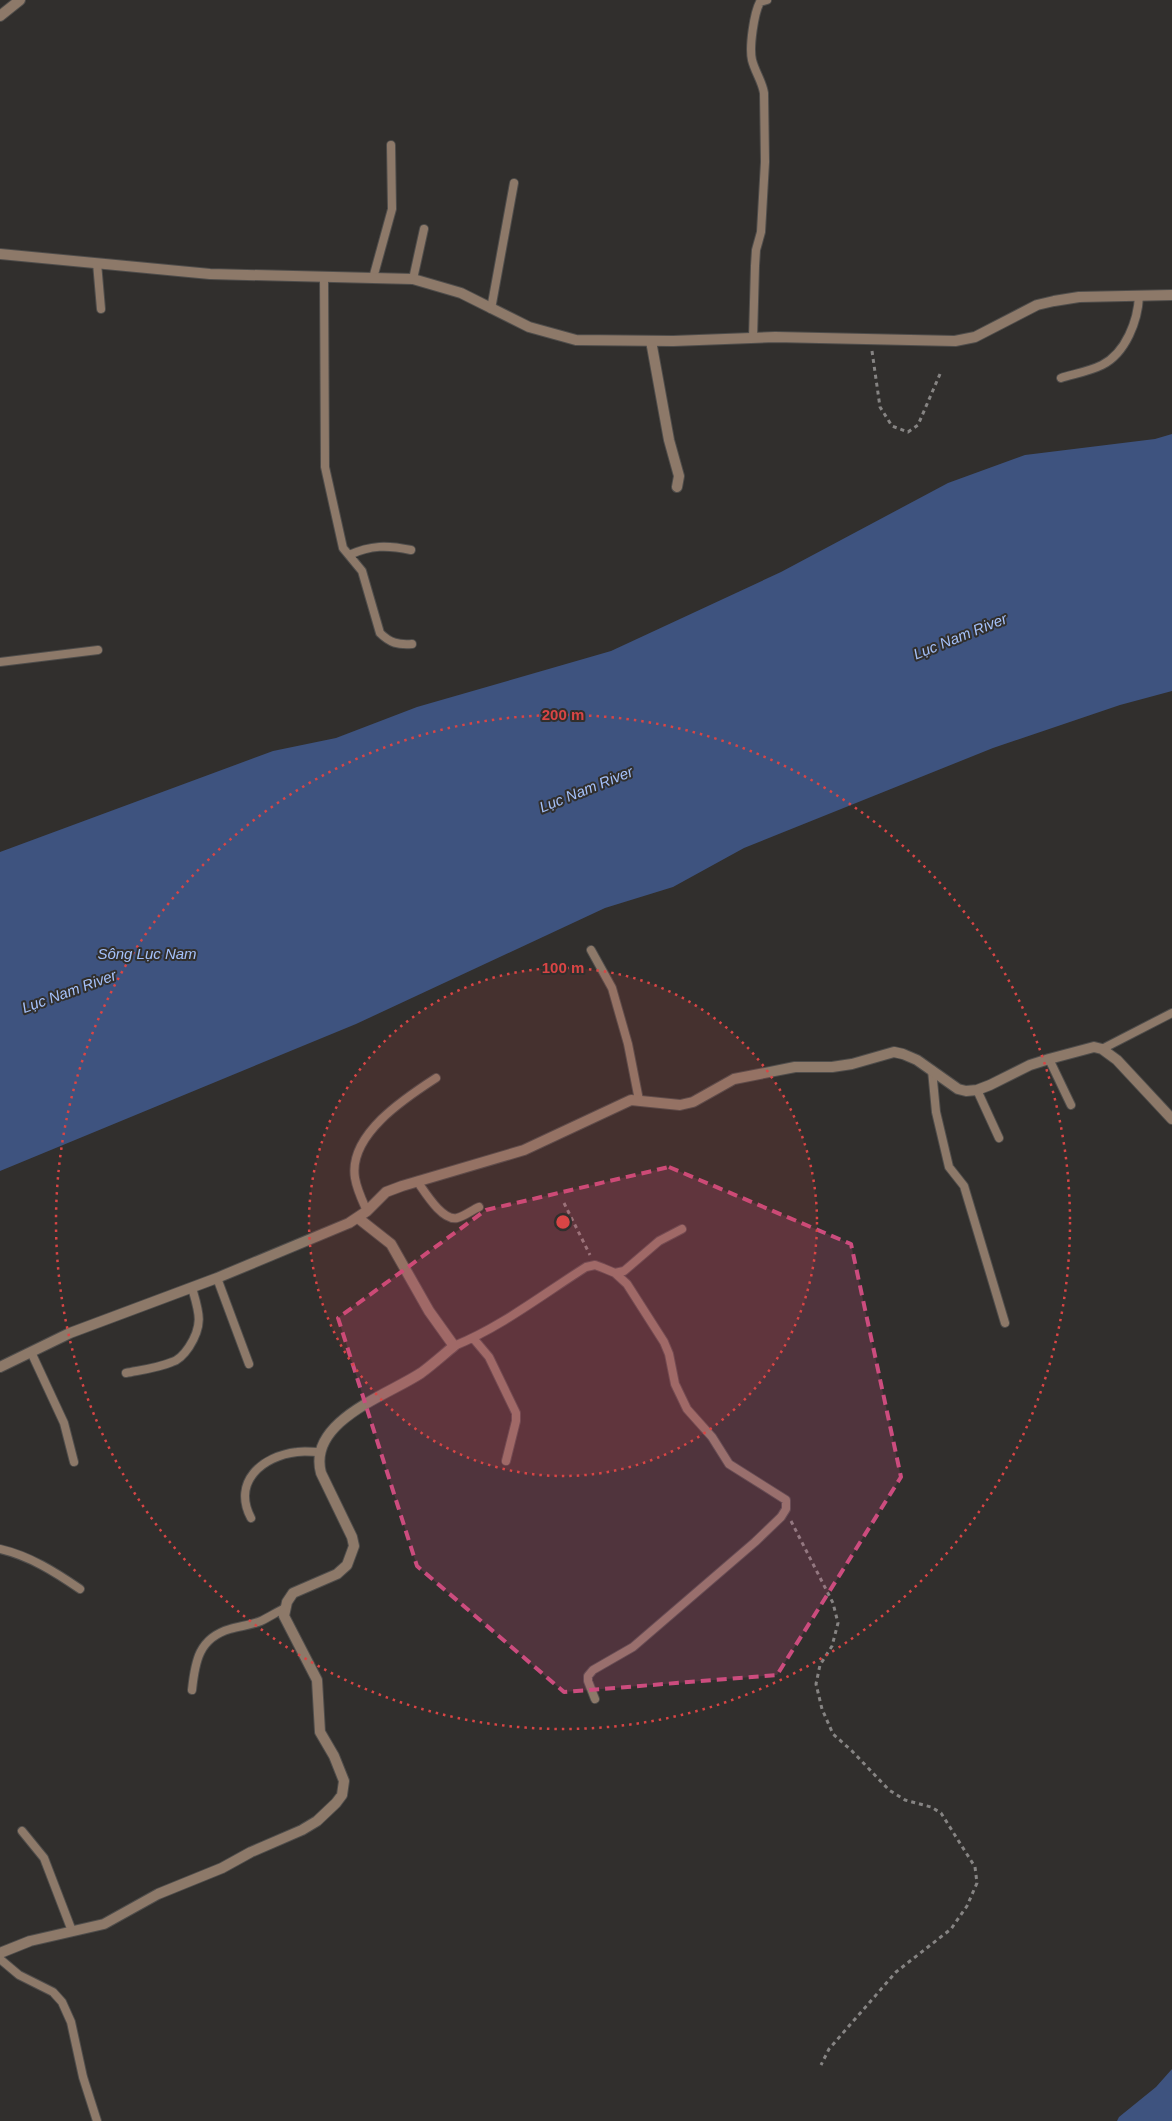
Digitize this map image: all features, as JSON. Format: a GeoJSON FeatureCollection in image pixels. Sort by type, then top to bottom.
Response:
{"type":"FeatureCollection","features":[{"type":"Feature","properties":{"kind":"street"},"geometry":{"type":"LineString","coordinates":[[0,16],[20,0]]}},
{"type":"Feature","properties":{"kind":"street"},"geometry":{"type":"LineString","coordinates":[[0,254],[210,274],[413,279],[461,293],[529,327],[576,340],[651,341],[753,338],[955,341],[975,337],[1037,305],[1054,301],[1079,297],[1172,295]]}},
{"type":"Feature","properties":{"kind":"street"},"geometry":{"type":"LineString","coordinates":[[651,341],[669,440],[679,476],[677,487]]}},
{"type":"Feature","properties":{"kind":"street"},"geometry":{"type":"LineString","coordinates":[[0,1367],[70,1333],[192,1288],[294,1247],[358,1218],[386,1192],[524,1150],[631,1100],[680,1105],[693,1102],[734,1079],[794,1067],[832,1067],[852,1064],[894,1052],[917,1060],[958,1089],[966,1091],[977,1090],[1030,1065],[1094,1047],[1102,1049],[1117,1060],[1172,1119]]}},
{"type":"Feature","properties":{"kind":"street"},"geometry":{"type":"LineString","coordinates":[[0,1952],[30,1941],[104,1924],[158,1894],[222,1868],[251,1852],[302,1830],[328,1812],[342,1795],[344,1787],[342,1775],[320,1732],[316,1680],[284,1616],[285,1608],[293,1592],[337,1574],[347,1565],[354,1546],[352,1537],[321,1473],[318,1463],[320,1452],[331,1431],[345,1418],[367,1402],[421,1373],[454,1346],[429,1311],[391,1244],[358,1218]]}},
{"type":"Feature","properties":{"kind":"lane"},"geometry":{"type":"LineString","coordinates":[[753,338],[756,258],[761,232],[765,162],[763,84],[752,59],[752,46],[756,9],[760,2],[767,0]]}},
{"type":"Feature","properties":{"kind":"lane"},"geometry":{"type":"LineString","coordinates":[[372,278],[392,210],[391,145]]}},
{"type":"Feature","properties":{"kind":"lane"},"geometry":{"type":"LineString","coordinates":[[491,309],[514,183]]}},
{"type":"Feature","properties":{"kind":"lane"},"geometry":{"type":"LineString","coordinates":[[413,279],[424,229]]}},
{"type":"Feature","properties":{"kind":"lane"},"geometry":{"type":"LineString","coordinates":[[97,263],[101,309]]}},
{"type":"Feature","properties":{"kind":"lane"},"geometry":{"type":"LineString","coordinates":[[324,277],[325,467],[339,534],[343,548],[362,571],[380,633],[388,640],[399,644],[412,644]]}},
{"type":"Feature","properties":{"kind":"lane"},"geometry":{"type":"LineString","coordinates":[[1061,378],[1103,365],[1125,344],[1138,312],[1139,296]]}},
{"type":"Feature","properties":{"kind":"lane"},"geometry":{"type":"LineString","coordinates":[[349,555],[365,548],[390,546],[411,550]]}},
{"type":"Feature","properties":{"kind":"lane"},"geometry":{"type":"LineString","coordinates":[[0,662],[98,650]]}},
{"type":"Feature","properties":{"kind":"lane"},"geometry":{"type":"LineString","coordinates":[[591,950],[612,988],[628,1044],[639,1100]]}},
{"type":"Feature","properties":{"kind":"lane"},"geometry":{"type":"LineString","coordinates":[[1102,1049],[1172,1013]]}},
{"type":"Feature","properties":{"kind":"lane"},"geometry":{"type":"LineString","coordinates":[[1049,1059],[1072,1105]]}},
{"type":"Feature","properties":{"kind":"lane"},"geometry":{"type":"LineString","coordinates":[[932,1070],[936,1112],[949,1167],[964,1186],[1005,1323]]}},
{"type":"Feature","properties":{"kind":"lane"},"geometry":{"type":"LineString","coordinates":[[367,1211],[358,1192],[354,1177],[355,1163],[367,1134],[411,1094],[436,1078]]}},
{"type":"Feature","properties":{"kind":"lane"},"geometry":{"type":"LineString","coordinates":[[977,1090],[998,1138]]}},
{"type":"Feature","properties":{"kind":"lane"},"geometry":{"type":"LineString","coordinates":[[417,1181],[446,1216],[456,1218],[479,1207]]}},
{"type":"Feature","properties":{"kind":"lane"},"geometry":{"type":"LineString","coordinates":[[615,1273],[624,1271],[659,1241],[682,1229]]}},
{"type":"Feature","properties":{"kind":"lane"},"geometry":{"type":"LineString","coordinates":[[454,1346],[506,1320],[586,1267],[595,1265],[615,1273],[627,1284],[664,1342],[669,1354],[675,1384],[687,1409],[712,1437],[729,1464],[783,1497],[787,1504],[781,1517],[755,1542],[633,1647],[593,1670],[588,1676],[588,1681],[595,1699]]}},
{"type":"Feature","properties":{"kind":"lane"},"geometry":{"type":"LineString","coordinates":[[217,1278],[249,1364]]}},
{"type":"Feature","properties":{"kind":"lane"},"geometry":{"type":"LineString","coordinates":[[126,1373],[171,1363],[178,1360],[188,1349],[200,1324],[192,1288]]}},
{"type":"Feature","properties":{"kind":"lane"},"geometry":{"type":"LineString","coordinates":[[473,1338],[489,1357],[516,1414],[506,1461]]}},
{"type":"Feature","properties":{"kind":"lane"},"geometry":{"type":"LineString","coordinates":[[31,1352],[64,1423],[74,1462]]}},
{"type":"Feature","properties":{"kind":"lane"},"geometry":{"type":"LineString","coordinates":[[251,1518],[244,1506],[243,1494],[254,1473],[266,1463],[281,1456],[297,1452],[320,1452]]}},
{"type":"Feature","properties":{"kind":"lane"},"geometry":{"type":"LineString","coordinates":[[0,1549],[15,1552],[33,1560],[80,1589]]}},
{"type":"Feature","properties":{"kind":"lane"},"geometry":{"type":"LineString","coordinates":[[192,1690],[194,1671],[200,1653],[210,1637],[228,1629],[260,1621],[285,1608]]}},
{"type":"Feature","properties":{"kind":"lane"},"geometry":{"type":"LineString","coordinates":[[22,1831],[44,1858],[72,1931]]}},
{"type":"Feature","properties":{"kind":"lane"},"geometry":{"type":"LineString","coordinates":[[0,1959],[19,1975],[53,1992],[62,2002],[71,2022],[83,2077],[97,2121]]}},
{"type":"Feature","properties":{"kind":"path"},"geometry":{"type":"LineString","coordinates":[[870,340],[880,407],[892,426],[908,432],[918,426],[940,374]]}},
{"type":"Feature","properties":{"kind":"path"},"geometry":{"type":"LineString","coordinates":[[564,1203],[595,1265]]}},
{"type":"Feature","properties":{"kind":"path"},"geometry":{"type":"LineString","coordinates":[[786,1509],[833,1604],[838,1623],[832,1646],[820,1665],[816,1684],[822,1709],[833,1734],[889,1790],[905,1800],[931,1807],[942,1813],[975,1867],[977,1883],[967,1906],[951,1929],[896,1972],[844,2035],[829,2049],[822,2065]]}},
{"type":"Feature","properties":{"kind":"highlighted area"},"geometry":{"type":"Polygon","coordinates":[[[669,1167],[851,1244],[901,1477],[777,1675],[564,1692],[417,1566],[338,1318],[486,1210],[669,1167]]]}},
{"type":"Feature","properties":{"kind":"water","name":"Sông Lục Nam"},"geometry":{"type":"Polygon","coordinates":[[[1172,434],[1172,691],[1120,705],[993,748],[744,848],[673,887],[605,908],[356,1024],[0,1171],[0,852],[273,751],[336,738],[417,707],[611,651],[781,572],[948,483],[1025,455],[1155,439],[1172,434]]]}},
{"type":"Feature","properties":{"kind":"water"},"geometry":{"type":"Polygon","coordinates":[[[1172,2069],[1172,2121],[1117,2121],[1119,2117],[1156,2087],[1172,2069]]]}},
{"type":"Feature","properties":{"kind":"water label","name":"Lục Nam River"},"geometry":{"type":"Point","coordinates":[960,636]}},
{"type":"Feature","properties":{"kind":"water label","name":"Lục Nam River"},"geometry":{"type":"Point","coordinates":[586,789]}},
{"type":"Feature","properties":{"kind":"water label","name":"Lục Nam River"},"geometry":{"type":"Point","coordinates":[69,991]}}]}
